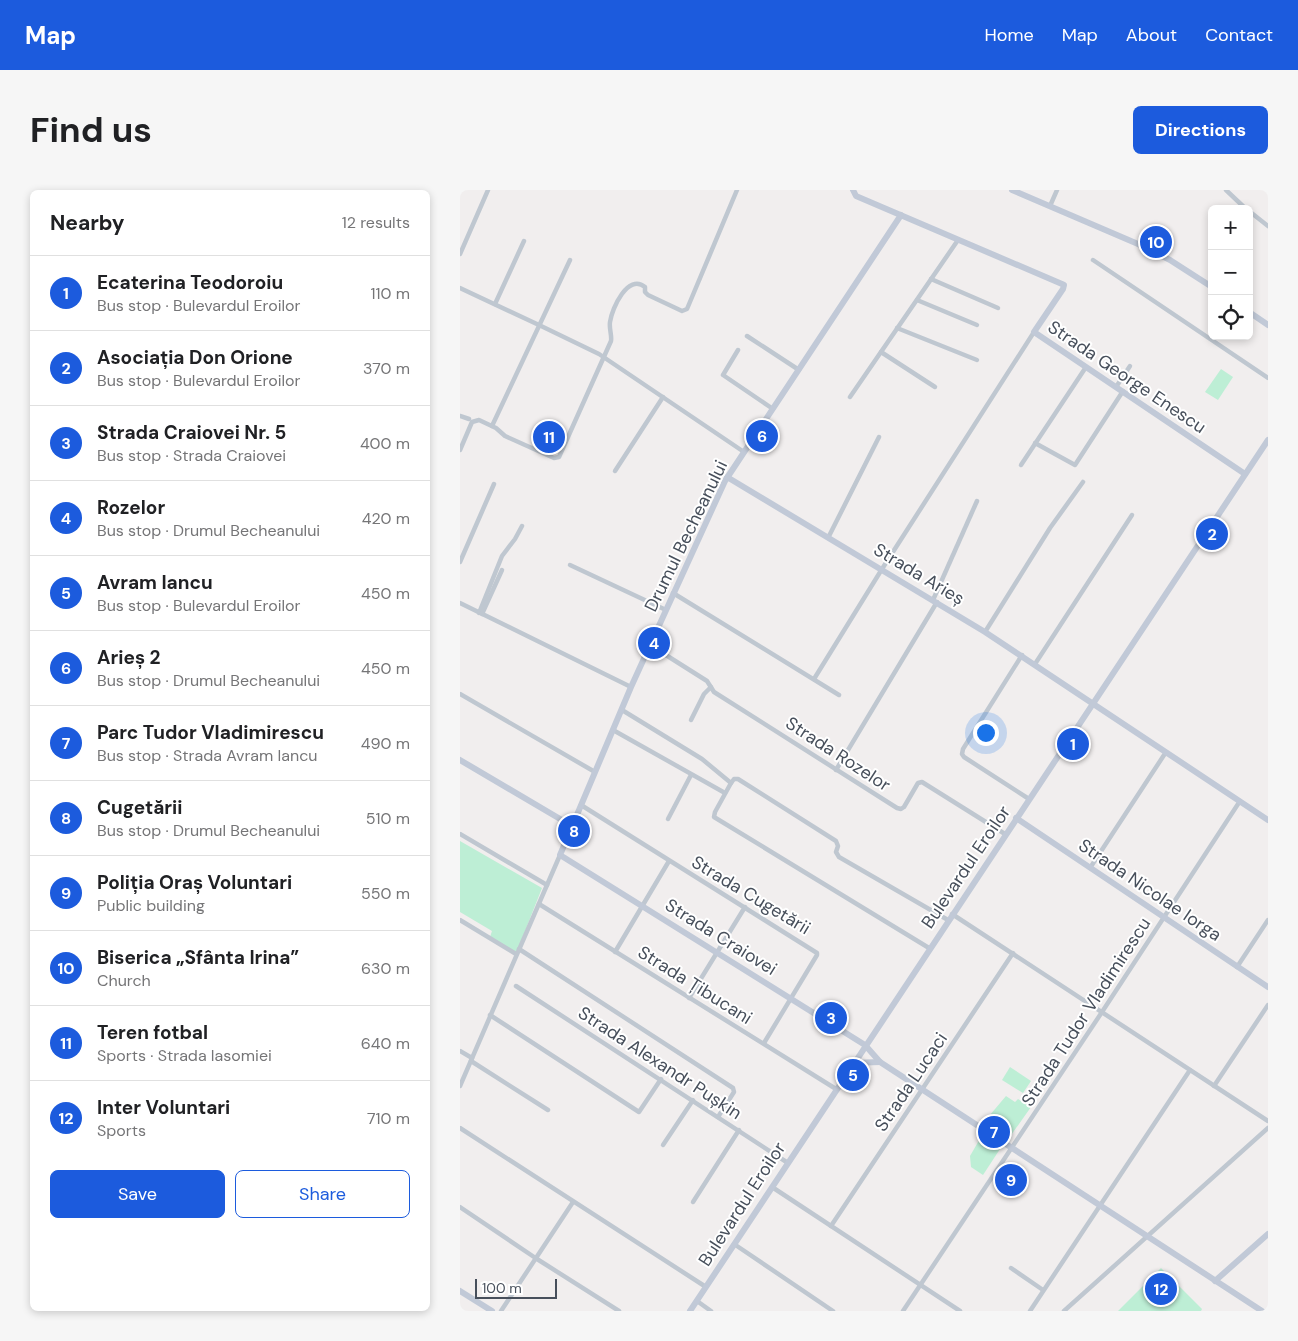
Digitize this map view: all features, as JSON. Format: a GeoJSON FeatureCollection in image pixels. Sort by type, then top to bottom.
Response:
{"type":"FeatureCollection","features":[{"type":"Feature","properties":{"kind":"street"},"geometry":{"type":"LineString","coordinates":[[460,254],[488,190]]}},
{"type":"Feature","properties":{"kind":"street"},"geometry":{"type":"LineString","coordinates":[[460,416],[470,421],[479,420],[492,426],[505,436],[554,458],[560,454],[611,341],[612,335],[609,330],[611,315],[624,289],[637,283],[641,284],[645,287],[645,292],[648,295],[682,311],[687,310],[738,190]]}},
{"type":"Feature","properties":{"kind":"street","name":"Strada George Enescu"},"geometry":{"type":"LineString","coordinates":[[853,190],[856,196],[1064,285],[1034,332],[1246,474]]}},
{"type":"Feature","properties":{"kind":"street"},"geometry":{"type":"LineString","coordinates":[[1012,190],[1158,254],[1208,285]]}},
{"type":"Feature","properties":{"kind":"street"},"geometry":{"type":"LineString","coordinates":[[1050,206],[1057,190]]}},
{"type":"Feature","properties":{"kind":"street"},"geometry":{"type":"LineString","coordinates":[[1226,190],[1242,205]]}},
{"type":"Feature","properties":{"kind":"street","name":"Drumul Becheanului"},"geometry":{"type":"LineString","coordinates":[[460,1086],[612,730],[727,477],[900,215]]}},
{"type":"Feature","properties":{"kind":"street"},"geometry":{"type":"LineString","coordinates":[[1253,215],[1268,226]]}},
{"type":"Feature","properties":{"kind":"street"},"geometry":{"type":"LineString","coordinates":[[850,397],[958,240]]}},
{"type":"Feature","properties":{"kind":"street"},"geometry":{"type":"LineString","coordinates":[[495,304],[524,241]]}},
{"type":"Feature","properties":{"kind":"street"},"geometry":{"type":"LineString","coordinates":[[492,426],[570,260]]}},
{"type":"Feature","properties":{"kind":"street"},"geometry":{"type":"LineString","coordinates":[[1093,260],[1268,378]]}},
{"type":"Feature","properties":{"kind":"street"},"geometry":{"type":"LineString","coordinates":[[931,279],[998,308]]}},
{"type":"Feature","properties":{"kind":"street"},"geometry":{"type":"LineString","coordinates":[[460,288],[584,346],[744,452]]}},
{"type":"Feature","properties":{"kind":"street"},"geometry":{"type":"LineString","coordinates":[[917,300],[976,326]]}},
{"type":"Feature","properties":{"kind":"street"},"geometry":{"type":"LineString","coordinates":[[1253,315],[1268,325]]}},
{"type":"Feature","properties":{"kind":"street"},"geometry":{"type":"LineString","coordinates":[[897,328],[977,360]]}},
{"type":"Feature","properties":{"kind":"street"},"geometry":{"type":"LineString","coordinates":[[814,679],[1034,332]]}},
{"type":"Feature","properties":{"kind":"street"},"geometry":{"type":"LineString","coordinates":[[747,336],[799,370]]}},
{"type":"Feature","properties":{"kind":"street"},"geometry":{"type":"LineString","coordinates":[[738,350],[723,375],[773,409]]}},
{"type":"Feature","properties":{"kind":"street"},"geometry":{"type":"LineString","coordinates":[[881,352],[936,387]]}},
{"type":"Feature","properties":{"kind":"street"},"geometry":{"type":"LineString","coordinates":[[1116,387],[1130,366]]}},
{"type":"Feature","properties":{"kind":"street"},"geometry":{"type":"LineString","coordinates":[[1021,465],[1086,367]]}},
{"type":"Feature","properties":{"kind":"street"},"geometry":{"type":"LineString","coordinates":[[1035,443],[1075,465],[1123,391]]}},
{"type":"Feature","properties":{"kind":"street"},"geometry":{"type":"LineString","coordinates":[[615,471],[663,397]]}},
{"type":"Feature","properties":{"kind":"street"},"geometry":{"type":"LineString","coordinates":[[460,450],[470,421]]}},
{"type":"Feature","properties":{"kind":"street"},"geometry":{"type":"LineString","coordinates":[[828,538],[879,437]]}},
{"type":"Feature","properties":{"kind":"street","name":"Bulevardul Eroilor"},"geometry":{"type":"LineString","coordinates":[[690,1311],[929,948],[1268,440]]}},
{"type":"Feature","properties":{"kind":"street","name":"Strada Arieș"},"geometry":{"type":"LineString","coordinates":[[727,477],[985,632],[1268,820]]}},
{"type":"Feature","properties":{"kind":"street"},"geometry":{"type":"LineString","coordinates":[[985,632],[1050,528],[1083,482]]}},
{"type":"Feature","properties":{"kind":"street"},"geometry":{"type":"LineString","coordinates":[[460,562],[494,484]]}},
{"type":"Feature","properties":{"kind":"street"},"geometry":{"type":"LineString","coordinates":[[836,770],[935,601],[977,501]]}},
{"type":"Feature","properties":{"kind":"street"},"geometry":{"type":"LineString","coordinates":[[1035,664],[1132,515]]}},
{"type":"Feature","properties":{"kind":"street"},"geometry":{"type":"LineString","coordinates":[[481,613],[502,556],[522,526]]}},
{"type":"Feature","properties":{"kind":"street"},"geometry":{"type":"LineString","coordinates":[[570,564],[666,610]]}},
{"type":"Feature","properties":{"kind":"street"},"geometry":{"type":"LineString","coordinates":[[481,613],[502,570]]}},
{"type":"Feature","properties":{"kind":"street"},"geometry":{"type":"LineString","coordinates":[[673,593],[839,695]]}},
{"type":"Feature","properties":{"kind":"street"},"geometry":{"type":"LineString","coordinates":[[460,603],[631,687]]}},
{"type":"Feature","properties":{"kind":"street","name":"Strada Rozelor"},"geometry":{"type":"LineString","coordinates":[[650,644],[707,682],[714,692],[897,808],[901,809],[904,807],[918,783],[922,782],[1005,834]]}},
{"type":"Feature","properties":{"kind":"street"},"geometry":{"type":"LineString","coordinates":[[1022,656],[963,749],[962,754],[1029,799]]}},
{"type":"Feature","properties":{"kind":"street"},"geometry":{"type":"LineString","coordinates":[[691,720],[704,694],[711,687]]}},
{"type":"Feature","properties":{"kind":"street"},"geometry":{"type":"LineString","coordinates":[[460,694],[595,772]]}},
{"type":"Feature","properties":{"kind":"street"},"geometry":{"type":"LineString","coordinates":[[622,710],[702,759],[731,783]]}},
{"type":"Feature","properties":{"kind":"street"},"geometry":{"type":"LineString","coordinates":[[612,730],[725,793]]}},
{"type":"Feature","properties":{"kind":"street"},"geometry":{"type":"LineString","coordinates":[[1090,868],[1166,752]]}},
{"type":"Feature","properties":{"kind":"street"},"geometry":{"type":"LineString","coordinates":[[460,760],[572,826]]}},
{"type":"Feature","properties":{"kind":"street"},"geometry":{"type":"LineString","coordinates":[[668,819],[692,775]]}},
{"type":"Feature","properties":{"kind":"street"},"geometry":{"type":"LineString","coordinates":[[929,948],[714,817],[731,783],[734,779],[738,779],[779,804],[836,841],[838,846],[836,852],[839,857],[948,920]]}},
{"type":"Feature","properties":{"kind":"street","name":"Strada Tudor Vladimirescu"},"geometry":{"type":"LineString","coordinates":[[903,1311],[1012,1149],[1240,801]]}},
{"type":"Feature","properties":{"kind":"street","name":"Strada Cugetării"},"geometry":{"type":"LineString","coordinates":[[581,806],[817,953],[764,1044]]}},
{"type":"Feature","properties":{"kind":"street","name":"Strada Nicolae Iorga"},"geometry":{"type":"LineString","coordinates":[[1016,818],[1268,987]]}},
{"type":"Feature","properties":{"kind":"street"},"geometry":{"type":"LineString","coordinates":[[460,834],[547,885]]}},
{"type":"Feature","properties":{"kind":"street","name":"Strada Craiovei"},"geometry":{"type":"LineString","coordinates":[[560,855],[866,1045],[880,1062],[1262,1311]]}},
{"type":"Feature","properties":{"kind":"street"},"geometry":{"type":"LineString","coordinates":[[615,952],[669,861]]}},
{"type":"Feature","properties":{"kind":"street","name":"Strada Țibucani"},"geometry":{"type":"LineString","coordinates":[[538,904],[836,1089]]}},
{"type":"Feature","properties":{"kind":"street"},"geometry":{"type":"LineString","coordinates":[[689,998],[745,908]]}},
{"type":"Feature","properties":{"kind":"street"},"geometry":{"type":"LineString","coordinates":[[952,914],[1268,1121]]}},
{"type":"Feature","properties":{"kind":"street"},"geometry":{"type":"LineString","coordinates":[[460,920],[516,954]]}},
{"type":"Feature","properties":{"kind":"street"},"geometry":{"type":"LineString","coordinates":[[1237,967],[1268,920]]}},
{"type":"Feature","properties":{"kind":"street"},"geometry":{"type":"LineString","coordinates":[[519,948],[733,1088],[734,1092],[718,1117]]}},
{"type":"Feature","properties":{"kind":"street","name":"Strada Lucaci"},"geometry":{"type":"LineString","coordinates":[[832,1226],[1013,953]]}},
{"type":"Feature","properties":{"kind":"street","name":"Strada Alexandr Pușkin"},"geometry":{"type":"LineString","coordinates":[[516,986],[788,1163]]}},
{"type":"Feature","properties":{"kind":"street"},"geometry":{"type":"LineString","coordinates":[[1214,1086],[1268,1005]]}},
{"type":"Feature","properties":{"kind":"street"},"geometry":{"type":"LineString","coordinates":[[490,1016],[639,1112],[661,1079]]}},
{"type":"Feature","properties":{"kind":"street"},"geometry":{"type":"LineString","coordinates":[[460,1051],[548,1110]]}},
{"type":"Feature","properties":{"kind":"street"},"geometry":{"type":"LineString","coordinates":[[853,1063],[880,1062]]}},
{"type":"Feature","properties":{"kind":"street"},"geometry":{"type":"LineString","coordinates":[[1030,1311],[1190,1070]]}},
{"type":"Feature","properties":{"kind":"street"},"geometry":{"type":"LineString","coordinates":[[663,1145],[693,1100]]}},
{"type":"Feature","properties":{"kind":"street"},"geometry":{"type":"LineString","coordinates":[[460,1128],[706,1287]]}},
{"type":"Feature","properties":{"kind":"street"},"geometry":{"type":"LineString","coordinates":[[1064,1311],[1268,1128]]}},
{"type":"Feature","properties":{"kind":"street"},"geometry":{"type":"LineString","coordinates":[[693,1202],[739,1130]]}},
{"type":"Feature","properties":{"kind":"street"},"geometry":{"type":"LineString","coordinates":[[772,1187],[960,1311]]}},
{"type":"Feature","properties":{"kind":"street"},"geometry":{"type":"LineString","coordinates":[[501,1311],[573,1202]]}},
{"type":"Feature","properties":{"kind":"street"},"geometry":{"type":"LineString","coordinates":[[460,1207],[619,1311]]}},
{"type":"Feature","properties":{"kind":"street"},"geometry":{"type":"LineString","coordinates":[[1215,1281],[1268,1234]]}},
{"type":"Feature","properties":{"kind":"street"},"geometry":{"type":"LineString","coordinates":[[734,1244],[833,1311]]}},
{"type":"Feature","properties":{"kind":"street"},"geometry":{"type":"LineString","coordinates":[[1011,1268],[1043,1290]]}},
{"type":"Feature","properties":{"kind":"street"},"geometry":{"type":"LineString","coordinates":[[460,1290],[492,1311]]}},
{"type":"Feature","properties":{"kind":"street"},"geometry":{"type":"LineString","coordinates":[[697,1301],[711,1311]]}},
{"type":"Feature","properties":{"kind":"green space"},"geometry":{"type":"Polygon","coordinates":[[[1221,369],[1233,377],[1218,400],[1205,392],[1221,369]]]}},
{"type":"Feature","properties":{"kind":"green space"},"geometry":{"type":"Polygon","coordinates":[[[540,423],[565,434],[558,451],[533,440],[540,423]]]}},
{"type":"Feature","properties":{"kind":"green space"},"geometry":{"type":"Polygon","coordinates":[[[460,841],[542,888],[516,954],[490,937],[492,931],[460,912],[460,841]]]}},
{"type":"Feature","properties":{"kind":"green space"},"geometry":{"type":"Polygon","coordinates":[[[1010,1067],[1031,1081],[1023,1093],[1002,1080],[1010,1067]]]}},
{"type":"Feature","properties":{"kind":"green space"},"geometry":{"type":"Polygon","coordinates":[[[1006,1096],[1015,1102],[1018,1099],[1031,1107],[1009,1138],[984,1122],[1006,1096]]]}},
{"type":"Feature","properties":{"kind":"green space"},"geometry":{"type":"Polygon","coordinates":[[[981,1137],[1000,1149],[983,1175],[971,1167],[970,1156],[981,1137]]]}},
{"type":"Feature","properties":{"kind":"green space"},"geometry":{"type":"Polygon","coordinates":[[[1161,1268],[1202,1309],[1201,1311],[1118,1311],[1161,1268]]]}},
{"type":"Feature","properties":{"kind":"place","name":"Biserica „Sfânta Irina”"},"geometry":{"type":"Point","coordinates":[1156,242]}},
{"type":"Feature","properties":{"kind":"place","name":"Arieș 2"},"geometry":{"type":"Point","coordinates":[762,436]}},
{"type":"Feature","properties":{"kind":"place","name":"Teren fotbal"},"geometry":{"type":"Point","coordinates":[549,437]}},
{"type":"Feature","properties":{"kind":"place","name":"Asociația Don Orione"},"geometry":{"type":"Point","coordinates":[1212,534]}},
{"type":"Feature","properties":{"kind":"place","name":"Rozelor"},"geometry":{"type":"Point","coordinates":[654,643]}},
{"type":"Feature","properties":{"kind":"place","name":"Ecaterina Teodoroiu"},"geometry":{"type":"Point","coordinates":[1073,744]}},
{"type":"Feature","properties":{"kind":"place","name":"Cugetării"},"geometry":{"type":"Point","coordinates":[574,831]}},
{"type":"Feature","properties":{"kind":"place","name":"Strada Craiovei Nr. 5"},"geometry":{"type":"Point","coordinates":[831,1018]}},
{"type":"Feature","properties":{"kind":"place","name":"Avram Iancu"},"geometry":{"type":"Point","coordinates":[853,1075]}},
{"type":"Feature","properties":{"kind":"place","name":"Parc Tudor Vladimirescu"},"geometry":{"type":"Point","coordinates":[994,1132]}},
{"type":"Feature","properties":{"kind":"place","name":"Poliția Oraș Voluntari"},"geometry":{"type":"Point","coordinates":[1011,1180]}},
{"type":"Feature","properties":{"kind":"place","name":"Inter Voluntari"},"geometry":{"type":"Point","coordinates":[1161,1289]}}]}
